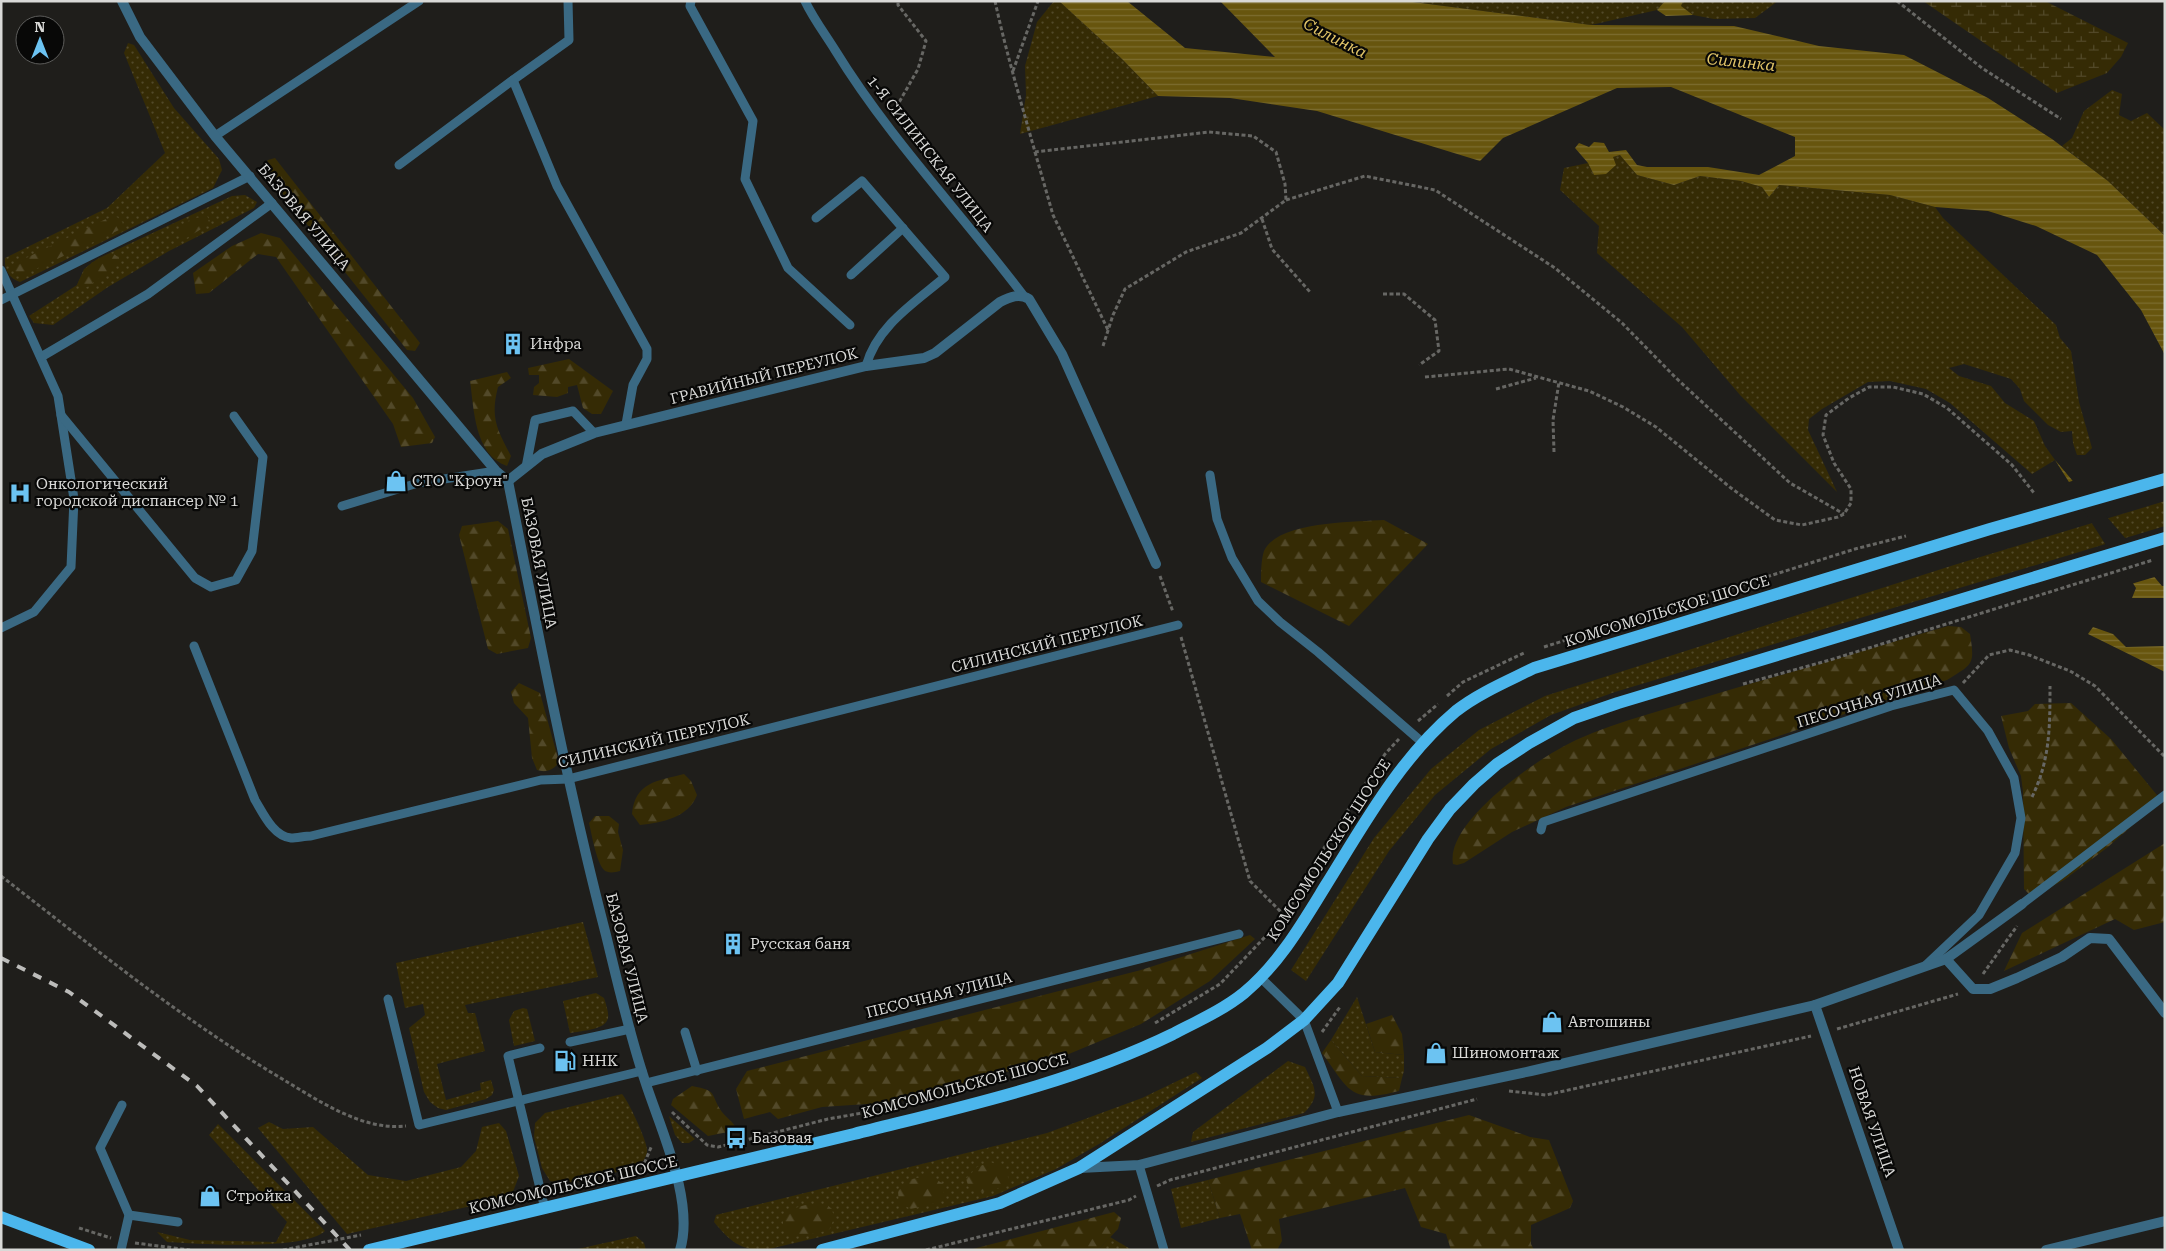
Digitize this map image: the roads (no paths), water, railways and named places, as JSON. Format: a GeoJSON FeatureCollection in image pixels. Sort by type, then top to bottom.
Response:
{"type":"FeatureCollection","features":[{"type":"Feature","properties":{"kind":"main road","name":"КОМСОМОЛЬСКОЕ ШОССЕ"},"geometry":{"type":"LineString","coordinates":[[369,1250],[677,1178],[974,1104],[1064,1077],[1140,1050],[1196,1022],[1243,994],[1260,977],[1286,949],[1385,792],[1405,764],[1423,743],[1458,709],[1489,691],[1534,668],[1990,529],[2165,479]]}},
{"type":"Feature","properties":{"kind":"main road"},"geometry":{"type":"LineString","coordinates":[[822,1250],[1000,1203],[1080,1168],[1259,1053],[1304,1020],[1338,983],[1428,839],[1450,809],[1497,764],[1528,743],[1574,718],[1618,703],[2165,538]]}},
{"type":"Feature","properties":{"kind":"main road"},"geometry":{"type":"LineString","coordinates":[[1,1217],[89,1250]]}},
{"type":"Feature","properties":{"kind":"street","name":"БАЗОВАЯ УЛИЦА"},"geometry":{"type":"LineString","coordinates":[[122,1],[140,37],[215,136],[496,471],[508,481],[568,779],[630,1029],[677,1178],[683,1209],[684,1238],[680,1250]]}},
{"type":"Feature","properties":{"kind":"street","name":"ГРАВИЙНЫЙ ПЕРЕУЛОК"},"geometry":{"type":"LineString","coordinates":[[508,481],[542,454],[594,432],[866,366],[924,358],[935,353],[1000,302],[1023,295]]}},
{"type":"Feature","properties":{"kind":"street"},"geometry":{"type":"LineString","coordinates":[[1023,295],[1029,299],[1062,354],[1156,564]]}},
{"type":"Feature","properties":{"kind":"street"},"geometry":{"type":"LineString","coordinates":[[1080,1168],[1140,1165],[1338,1112],[1531,1071],[1815,1004],[1946,959],[2022,904]]}},
{"type":"Feature","properties":{"kind":"street"},"geometry":{"type":"LineString","coordinates":[[1946,959],[1973,989],[1990,989],[2062,957],[2090,938],[2109,938],[2165,1013]]}},
{"type":"Feature","properties":{"kind":"street","name":"НОВАЯ УЛИЦА"},"geometry":{"type":"LineString","coordinates":[[1815,1004],[1899,1250]]}},
{"type":"Feature","properties":{"kind":"street"},"geometry":{"type":"LineString","coordinates":[[2046,1250],[2165,1221]]}},
{"type":"Feature","properties":{"kind":"lane"},"geometry":{"type":"LineString","coordinates":[[215,136],[419,1]]}},
{"type":"Feature","properties":{"kind":"lane"},"geometry":{"type":"LineString","coordinates":[[398,165],[569,40],[568,1]]}},
{"type":"Feature","properties":{"kind":"lane","name":"1-Я СИЛИНСКАЯ УЛИЦА"},"geometry":{"type":"LineString","coordinates":[[805,1],[848,72],[886,126],[992,254],[1023,295]]}},
{"type":"Feature","properties":{"kind":"lane"},"geometry":{"type":"LineString","coordinates":[[689,3],[753,121],[745,179],[788,268],[850,325]]}},
{"type":"Feature","properties":{"kind":"lane"},"geometry":{"type":"LineString","coordinates":[[513,80],[557,186],[646,348],[646,359],[633,385],[626,424]]}},
{"type":"Feature","properties":{"kind":"lane"},"geometry":{"type":"LineString","coordinates":[[1,300],[250,176]]}},
{"type":"Feature","properties":{"kind":"lane"},"geometry":{"type":"LineString","coordinates":[[816,218],[862,181],[945,277],[884,329],[873,347],[866,366]]}},
{"type":"Feature","properties":{"kind":"lane"},"geometry":{"type":"LineString","coordinates":[[41,357],[148,294],[272,203]]}},
{"type":"Feature","properties":{"kind":"lane"},"geometry":{"type":"LineString","coordinates":[[851,275],[902,228]]}},
{"type":"Feature","properties":{"kind":"lane"},"geometry":{"type":"LineString","coordinates":[[1,270],[58,396],[74,498],[71,567],[34,612],[1,628]]}},
{"type":"Feature","properties":{"kind":"lane"},"geometry":{"type":"LineString","coordinates":[[526,467],[536,420],[573,411],[594,432]]}},
{"type":"Feature","properties":{"kind":"lane"},"geometry":{"type":"LineString","coordinates":[[61,415],[195,578],[211,587],[236,580],[252,551],[263,457],[234,416]]}},
{"type":"Feature","properties":{"kind":"lane"},"geometry":{"type":"LineString","coordinates":[[342,506],[418,483],[496,471]]}},
{"type":"Feature","properties":{"kind":"lane"},"geometry":{"type":"LineString","coordinates":[[1210,475],[1218,519],[1232,558],[1258,601],[1280,622],[1318,652],[1423,743]]}},
{"type":"Feature","properties":{"kind":"lane","name":"СИЛИНСКИЙ ПЕРЕУЛОК"},"geometry":{"type":"LineString","coordinates":[[194,646],[255,800],[268,822],[278,832],[289,838],[311,836],[541,780],[568,779],[1178,625]]}},
{"type":"Feature","properties":{"kind":"lane","name":"ПЕСОЧНАЯ УЛИЦА"},"geometry":{"type":"LineString","coordinates":[[1541,830],[1543,822],[1891,706],[1954,690],[1988,731],[2014,778],[2021,818],[2015,853],[1979,916],[1924,967]]}},
{"type":"Feature","properties":{"kind":"lane"},"geometry":{"type":"LineString","coordinates":[[2022,904],[2165,795]]}},
{"type":"Feature","properties":{"kind":"lane","name":"ПЕСОЧНАЯ УЛИЦА"},"geometry":{"type":"LineString","coordinates":[[646,1083],[1239,934]]}},
{"type":"Feature","properties":{"kind":"lane"},"geometry":{"type":"LineString","coordinates":[[1260,977],[1304,1020],[1338,1112]]}},
{"type":"Feature","properties":{"kind":"lane"},"geometry":{"type":"LineString","coordinates":[[388,999],[419,1125],[642,1070]]}},
{"type":"Feature","properties":{"kind":"lane"},"geometry":{"type":"LineString","coordinates":[[570,1042],[630,1029]]}},
{"type":"Feature","properties":{"kind":"lane"},"geometry":{"type":"LineString","coordinates":[[685,1032],[696,1070]]}},
{"type":"Feature","properties":{"kind":"lane"},"geometry":{"type":"LineString","coordinates":[[540,1048],[508,1056],[545,1209]]}},
{"type":"Feature","properties":{"kind":"lane"},"geometry":{"type":"LineString","coordinates":[[122,1104],[100,1148],[130,1215],[122,1246]]}},
{"type":"Feature","properties":{"kind":"lane"},"geometry":{"type":"LineString","coordinates":[[1140,1165],[1164,1250]]}},
{"type":"Feature","properties":{"kind":"lane"},"geometry":{"type":"LineString","coordinates":[[130,1215],[178,1222]]}},
{"type":"Feature","properties":{"kind":"water","name":"Силинка"},"geometry":{"type":"Polygon","coordinates":[[[1059,1],[1127,1],[1185,48],[1275,57],[1220,1],[1405,1],[1591,25],[1734,26],[1819,46],[1904,55],[1988,98],[2052,139],[2108,181],[2165,236],[2165,355],[2141,310],[2097,255],[2036,226],[1988,211],[1935,207],[1890,195],[1779,185],[1769,197],[1762,187],[1741,181],[1700,176],[1674,185],[1637,175],[1620,155],[1613,157],[1616,165],[1606,174],[1594,175],[1588,163],[1575,148],[1579,143],[1589,147],[1594,142],[1604,143],[1609,152],[1626,150],[1637,165],[1647,167],[1708,167],[1759,175],[1795,156],[1795,137],[1671,87],[1617,88],[1503,138],[1480,161],[1317,111],[1230,98],[1158,96],[1122,59],[1059,1]]]}},
{"type":"Feature","properties":{"kind":"water"},"geometry":{"type":"Polygon","coordinates":[[[1665,1],[1683,1],[1681,6],[1693,15],[1666,16],[1657,10],[1665,1]]]}},
{"type":"Feature","properties":{"kind":"water"},"geometry":{"type":"Polygon","coordinates":[[[2055,460],[2162,586],[2165,586],[2165,598],[2132,598],[2136,588],[2055,460]]]}},
{"type":"Feature","properties":{"kind":"water"},"geometry":{"type":"Polygon","coordinates":[[[2093,627],[2113,634],[2126,647],[2165,646],[2165,672],[2088,634],[2093,627]]]}},
{"type":"Feature","properties":{"kind":"railway"},"geometry":{"type":"LineString","coordinates":[[1,958],[69,992],[197,1086],[350,1250]]}},
{"type":"Feature","properties":{"kind":"place","name":"Инфра"},"geometry":{"type":"Point","coordinates":[513,344]}},
{"type":"Feature","properties":{"kind":"place","name":"СТО \"Кроун\""},"geometry":{"type":"Point","coordinates":[396,481]}},
{"type":"Feature","properties":{"kind":"place","name":"Онкологический городской диспансер № 1"},"geometry":{"type":"Point","coordinates":[20,493]}},
{"type":"Feature","properties":{"kind":"place","name":"Русская баня"},"geometry":{"type":"Point","coordinates":[733,944]}},
{"type":"Feature","properties":{"kind":"place","name":"Автошины"},"geometry":{"type":"Point","coordinates":[1552,1022]}},
{"type":"Feature","properties":{"kind":"place","name":"Шиномонтаж"},"geometry":{"type":"Point","coordinates":[1436,1053]}},
{"type":"Feature","properties":{"kind":"place","name":"ННК"},"geometry":{"type":"Point","coordinates":[565,1061]}},
{"type":"Feature","properties":{"kind":"place","name":"Базовая"},"geometry":{"type":"Point","coordinates":[736,1138]}},
{"type":"Feature","properties":{"kind":"place","name":"Стройка"},"geometry":{"type":"Point","coordinates":[210,1196]}}]}
